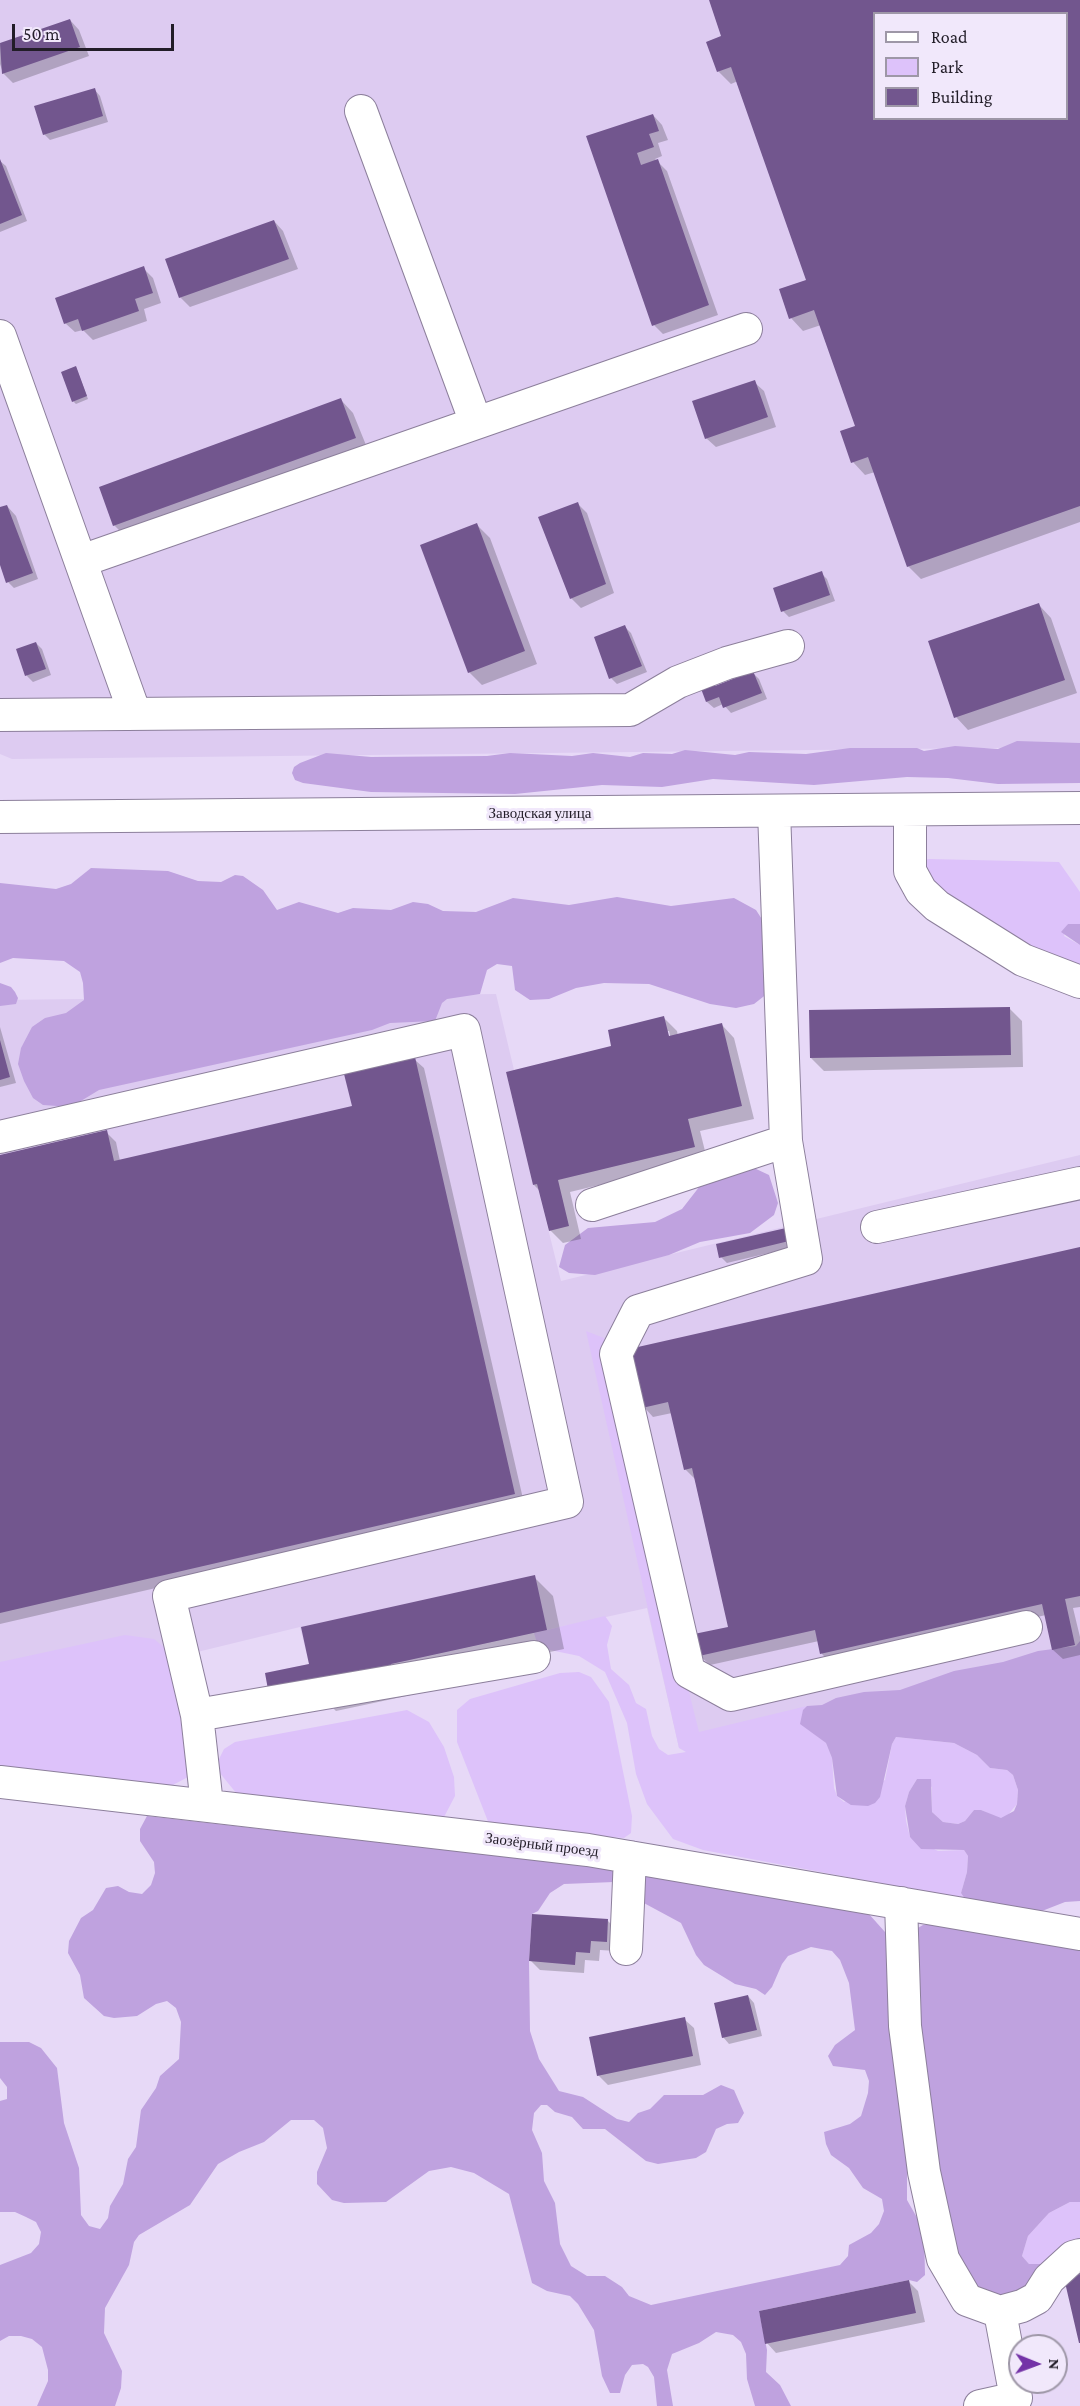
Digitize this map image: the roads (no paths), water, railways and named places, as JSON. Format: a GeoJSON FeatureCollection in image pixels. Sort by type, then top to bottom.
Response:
{"type":"FeatureCollection","features":[{"type":"Feature","properties":{"kind":"street"},"geometry":{"type":"LineString","coordinates":[[361,111],[476,423]]}},
{"type":"Feature","properties":{"kind":"street"},"geometry":{"type":"LineString","coordinates":[[81,561],[746,329]]}},
{"type":"Feature","properties":{"kind":"street"},"geometry":{"type":"LineString","coordinates":[[0,336],[135,714]]}},
{"type":"Feature","properties":{"kind":"street"},"geometry":{"type":"LineString","coordinates":[[0,715],[630,710],[678,682],[727,663],[788,646]]}},
{"type":"Feature","properties":{"kind":"street","name":"Заводская улица"},"geometry":{"type":"LineString","coordinates":[[0,817],[1080,808]]}},
{"type":"Feature","properties":{"kind":"street"},"geometry":{"type":"LineString","coordinates":[[910,810],[910,871],[921,891],[937,906],[1023,960],[1080,982]]}},
{"type":"Feature","properties":{"kind":"street"},"geometry":{"type":"LineString","coordinates":[[774,811],[786,1141],[806,1259],[638,1311],[616,1354],[689,1672],[731,1695],[1026,1627]]}},
{"type":"Feature","properties":{"kind":"street"},"geometry":{"type":"LineString","coordinates":[[0,1137],[464,1030],[567,1502],[169,1596],[197,1715],[207,1805]]}},
{"type":"Feature","properties":{"kind":"street"},"geometry":{"type":"LineString","coordinates":[[592,1205],[786,1141]]}},
{"type":"Feature","properties":{"kind":"street"},"geometry":{"type":"LineString","coordinates":[[877,1227],[1080,1182]]}},
{"type":"Feature","properties":{"kind":"street"},"geometry":{"type":"LineString","coordinates":[[197,1715],[534,1657]]}},
{"type":"Feature","properties":{"kind":"street","name":"Заозёрный проезд"},"geometry":{"type":"LineString","coordinates":[[0,1782],[630,1857],[1080,1934]]}},
{"type":"Feature","properties":{"kind":"street"},"geometry":{"type":"LineString","coordinates":[[626,1949],[630,1857]]}},
{"type":"Feature","properties":{"kind":"street"},"geometry":{"type":"LineString","coordinates":[[901,1903],[905,2026],[924,2172],[943,2259],[967,2300],[1000,2312],[1022,2306],[1037,2298],[1049,2279],[1073,2257],[1080,2255]]}},
{"type":"Feature","properties":{"kind":"street"},"geometry":{"type":"LineString","coordinates":[[980,2406],[1016,2398],[1000,2312]]}}]}
